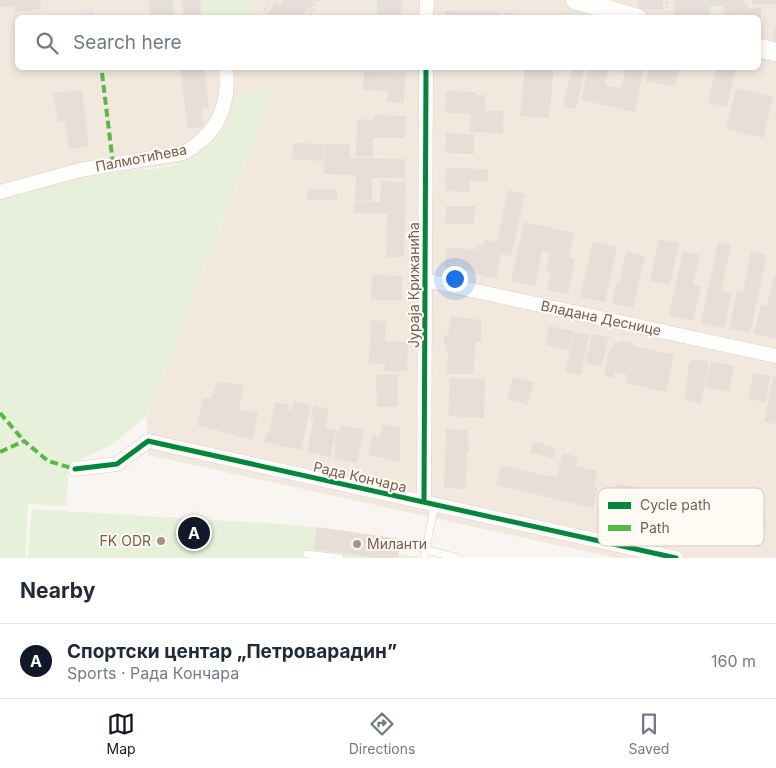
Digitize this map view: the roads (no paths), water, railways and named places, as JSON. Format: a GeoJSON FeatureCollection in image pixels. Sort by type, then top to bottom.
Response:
{"type":"FeatureCollection","features":[{"type":"Feature","properties":{"kind":"main road"},"geometry":{"type":"LineString","coordinates":[[575,0],[627,15]]}},
{"type":"Feature","properties":{"kind":"main road"},"geometry":{"type":"LineString","coordinates":[[761,49],[776,52]]}},
{"type":"Feature","properties":{"kind":"street","name":"Палмотићева"},"geometry":{"type":"LineString","coordinates":[[0,192],[80,170],[183,153],[197,146],[216,124],[225,105],[226,70]]}},
{"type":"Feature","properties":{"kind":"street","name":"Јураја Крижанића"},"geometry":{"type":"LineString","coordinates":[[426,70],[425,280],[429,503]]}},
{"type":"Feature","properties":{"kind":"street","name":"Владана Деснице"},"geometry":{"type":"LineString","coordinates":[[425,280],[776,356]]}},
{"type":"Feature","properties":{"kind":"street","name":"Рада Кончара"},"geometry":{"type":"LineString","coordinates":[[75,469],[117,464],[148,441],[598,541]]}},
{"type":"Feature","properties":{"kind":"street","name":"Рада Кончара"},"geometry":{"type":"LineString","coordinates":[[622,546],[676,558]]}},
{"type":"Feature","properties":{"kind":"lane"},"geometry":{"type":"LineString","coordinates":[[429,503],[425,554],[458,558]]}},
{"type":"Feature","properties":{"kind":"lane"},"geometry":{"type":"LineString","coordinates":[[307,554],[340,558]]}},
{"type":"Feature","properties":{"kind":"place","name":"Спортски центар „Петроварадин”"},"geometry":{"type":"Point","coordinates":[194,533]}},
{"type":"Feature","properties":{"kind":"place","name":"FK ODR"},"geometry":{"type":"Point","coordinates":[161,541]}},
{"type":"Feature","properties":{"kind":"place","name":"Миланти"},"geometry":{"type":"Point","coordinates":[357,544]}}]}
